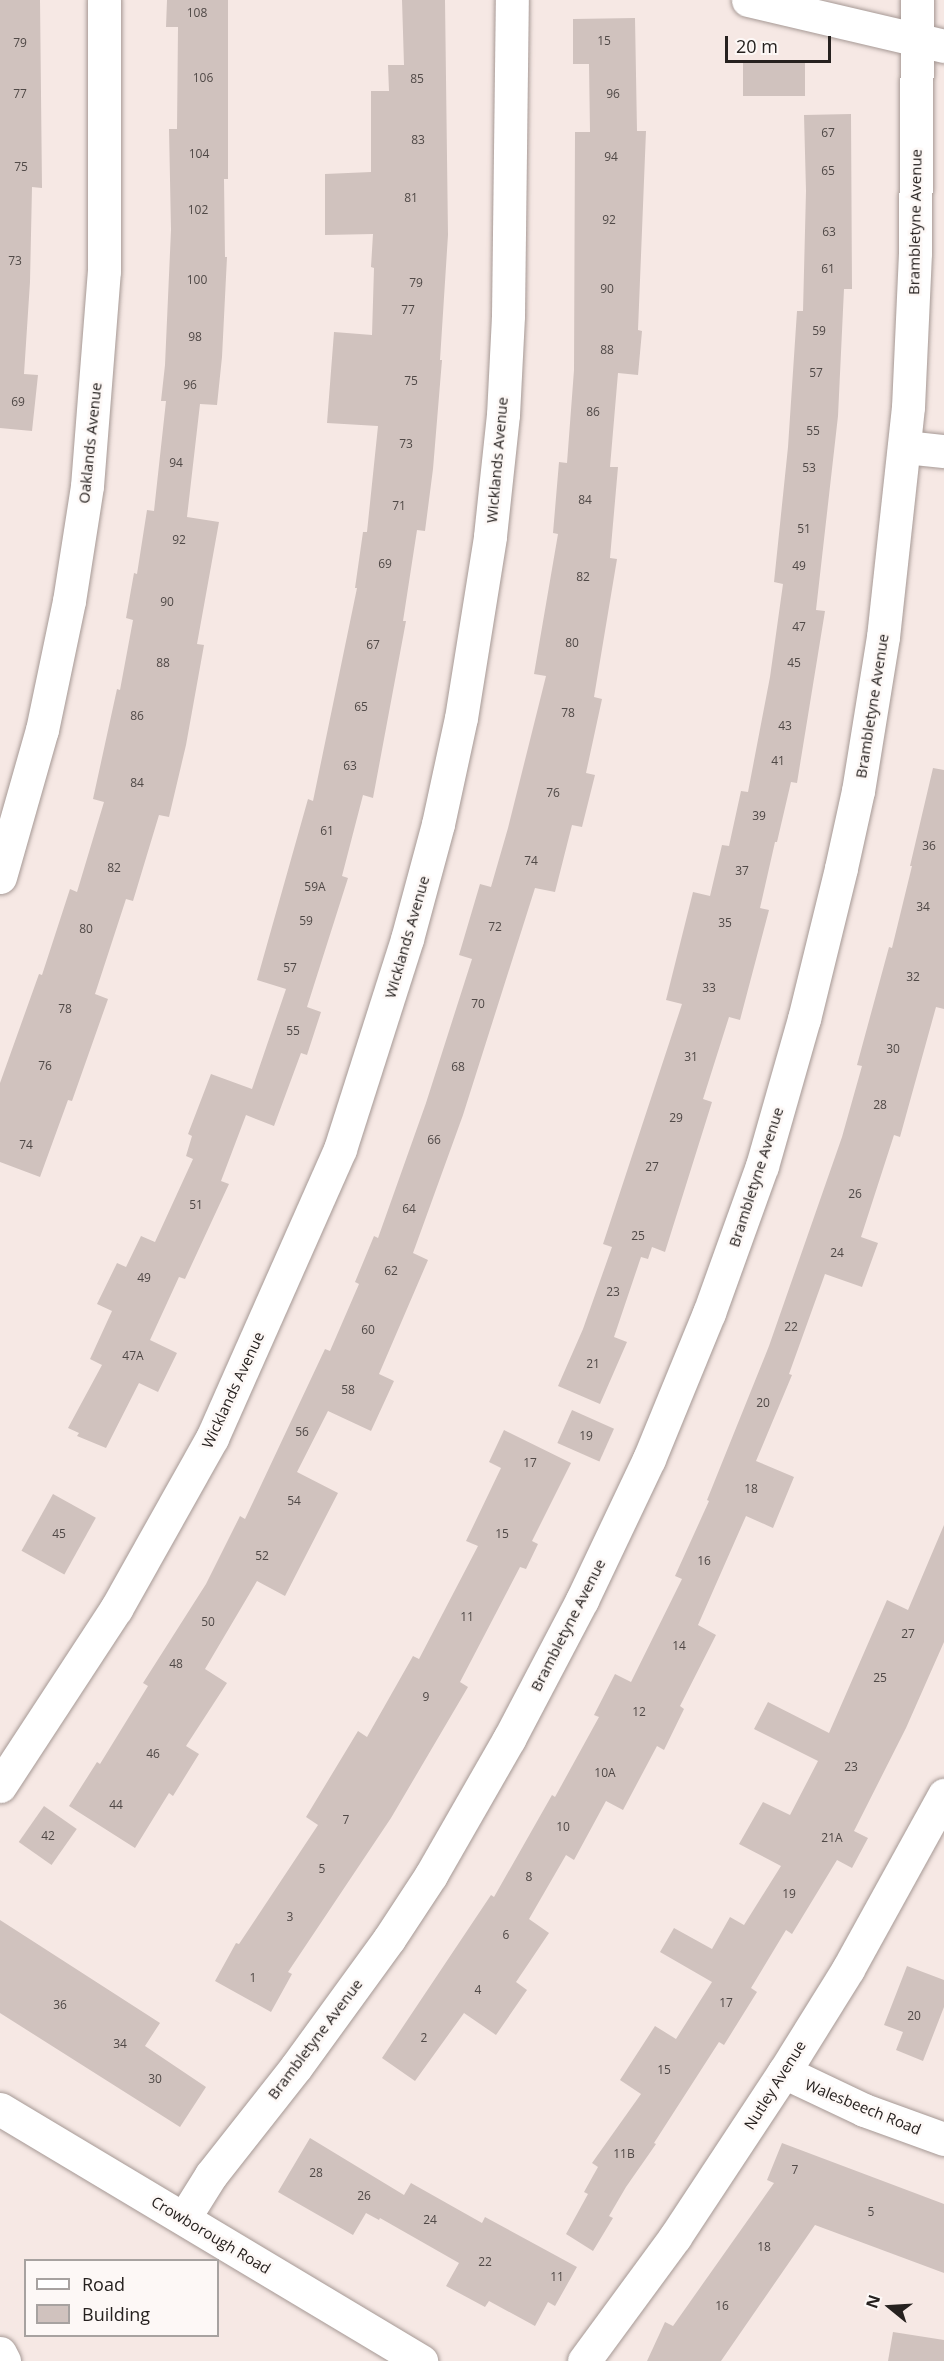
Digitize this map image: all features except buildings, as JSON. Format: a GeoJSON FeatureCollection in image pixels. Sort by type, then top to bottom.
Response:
{"type":"FeatureCollection","features":[{"type":"Feature","properties":{"kind":"street","name":"Oaklands Avenue"},"geometry":{"type":"LineString","coordinates":[[0,877],[42,730],[69,601],[87,486],[104,271],[104,0]]}},
{"type":"Feature","properties":{"kind":"street","name":"Wicklands Avenue"},"geometry":{"type":"LineString","coordinates":[[0,1786],[116,1609],[212,1438],[340,1149],[402,958],[438,824],[461,718],[490,537],[502,423],[508,315],[512,0]]}},
{"type":"Feature","properties":{"kind":"street"},"geometry":{"type":"LineString","coordinates":[[748,0],[930,44]]}},
{"type":"Feature","properties":{"kind":"street","name":"Brambletyne Avenue"},"geometry":{"type":"LineString","coordinates":[[184,2218],[211,2175],[343,2004],[431,1875],[509,1739],[582,1600],[649,1459],[684,1375],[762,1166],[804,1019],[838,879],[858,791],[884,637],[905,447],[915,252],[930,44],[917,0]]}},
{"type":"Feature","properties":{"kind":"street"},"geometry":{"type":"LineString","coordinates":[[905,447],[944,452]]}},
{"type":"Feature","properties":{"kind":"street","name":"Nutley Avenue"},"geometry":{"type":"LineString","coordinates":[[584,2361],[711,2185],[784,2072],[848,1969],[944,1794]]}},
{"type":"Feature","properties":{"kind":"street","name":"Walesbeech Road"},"geometry":{"type":"LineString","coordinates":[[784,2072],[864,2110],[944,2139]]}},
{"type":"Feature","properties":{"kind":"street","name":"Crowborough Road"},"geometry":{"type":"LineString","coordinates":[[0,2109],[421,2361]]}},
{"type":"Feature","properties":{"kind":"street"},"geometry":{"type":"LineString","coordinates":[[0,2353],[4,2361]]}}]}
